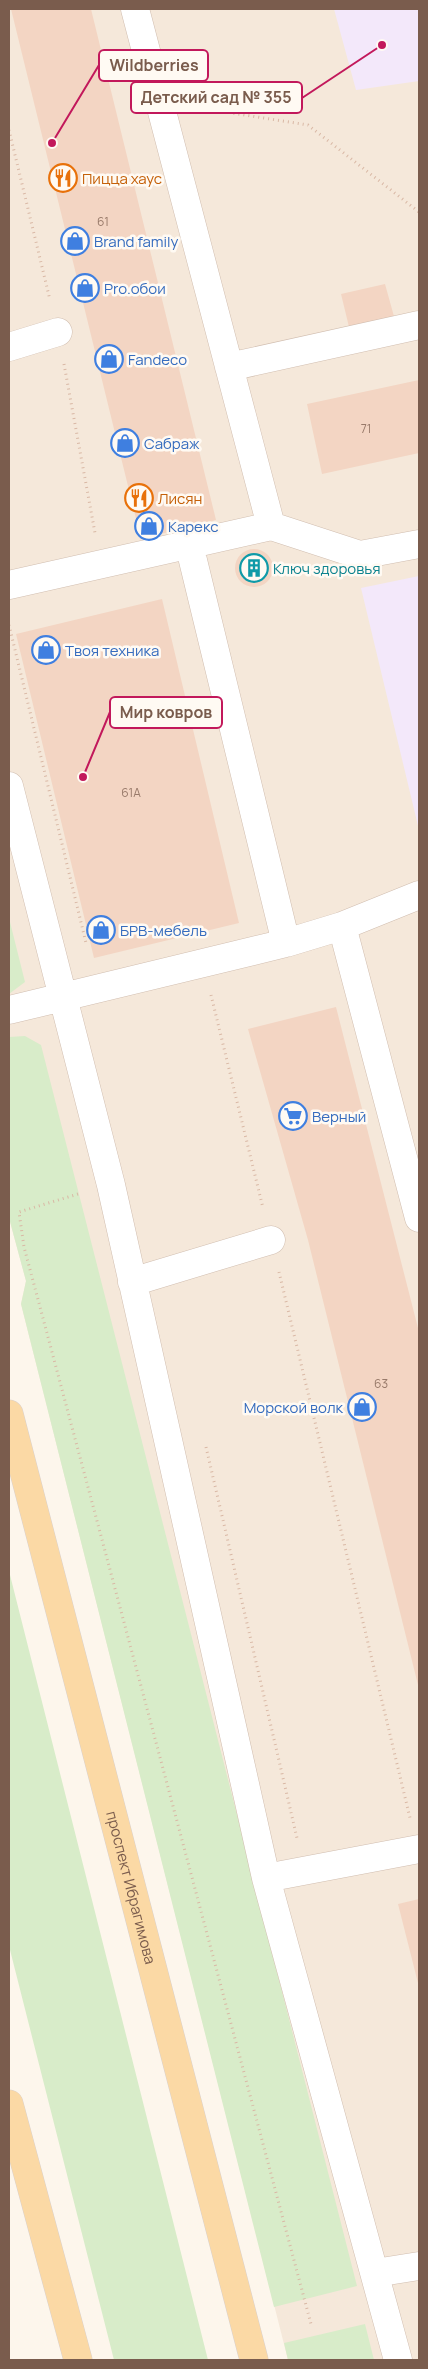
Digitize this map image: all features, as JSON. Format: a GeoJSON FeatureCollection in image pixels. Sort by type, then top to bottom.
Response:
{"type":"FeatureCollection","features":[{"type":"Feature","properties":{"kind":"main road","name":"проспект Ибрагимова"},"geometry":{"type":"LineString","coordinates":[[9,1414],[254,2360]]}},
{"type":"Feature","properties":{"kind":"main road"},"geometry":{"type":"LineString","coordinates":[[9,2104],[78,2360]]}},
{"type":"Feature","properties":{"kind":"lane"},"geometry":{"type":"LineString","coordinates":[[135,9],[271,526]]}},
{"type":"Feature","properties":{"kind":"lane"},"geometry":{"type":"LineString","coordinates":[[229,368],[419,325]]}},
{"type":"Feature","properties":{"kind":"lane"},"geometry":{"type":"LineString","coordinates":[[9,347],[58,332]]}},
{"type":"Feature","properties":{"kind":"lane"},"geometry":{"type":"LineString","coordinates":[[9,585],[271,526],[360,555],[419,544]]}},
{"type":"Feature","properties":{"kind":"lane"},"geometry":{"type":"LineString","coordinates":[[189,544],[286,943]]}},
{"type":"Feature","properties":{"kind":"lane"},"geometry":{"type":"LineString","coordinates":[[9,786],[111,1185],[266,1878],[398,2360]]}},
{"type":"Feature","properties":{"kind":"lane"},"geometry":{"type":"LineString","coordinates":[[9,1010],[286,943],[342,926],[419,895]]}},
{"type":"Feature","properties":{"kind":"lane"},"geometry":{"type":"LineString","coordinates":[[342,926],[419,1218]]}},
{"type":"Feature","properties":{"kind":"lane"},"geometry":{"type":"LineString","coordinates":[[132,1282],[271,1240]]}},
{"type":"Feature","properties":{"kind":"lane"},"geometry":{"type":"LineString","coordinates":[[266,1878],[418,1848]]}},
{"type":"Feature","properties":{"kind":"lane"},"geometry":{"type":"LineString","coordinates":[[375,2273],[419,2266]]}},
{"type":"Feature","properties":{"kind":"path"},"geometry":{"type":"LineString","coordinates":[[159,102],[308,125],[419,212]]}},
{"type":"Feature","properties":{"kind":"path"},"geometry":{"type":"LineString","coordinates":[[203,963],[418,1848]]}},
{"type":"Feature","properties":{"kind":"path"},"geometry":{"type":"LineString","coordinates":[[111,1185],[19,1212],[24,1246],[311,2324]]}},
{"type":"Feature","properties":{"kind":"shaded area"},"geometry":{"type":"Polygon","coordinates":[[[9,9],[419,9],[419,2360],[288,2360],[21,1304],[26,1281],[9,1218],[9,9]]]}},
{"type":"Feature","properties":{"kind":"shaded area"},"geometry":{"type":"Polygon","coordinates":[[[334,9],[419,9],[419,81],[356,90],[334,9]]]}},
{"type":"Feature","properties":{"kind":"shaded area"},"geometry":{"type":"Polygon","coordinates":[[[419,576],[419,830],[361,588],[419,576]]]}},
{"type":"Feature","properties":{"kind":"green space"},"geometry":{"type":"Polygon","coordinates":[[[9,918],[25,982],[9,994],[9,918]]]}},
{"type":"Feature","properties":{"kind":"green space"},"geometry":{"type":"Polygon","coordinates":[[[25,1036],[41,1045],[357,2286],[274,2307],[21,1304],[26,1281],[9,1218],[9,1037],[25,1036]]]}},
{"type":"Feature","properties":{"kind":"green space"},"geometry":{"type":"Polygon","coordinates":[[[9,1571],[208,2360],[114,2360],[9,1946],[9,1571]]]}},
{"type":"Feature","properties":{"kind":"green space"},"geometry":{"type":"Polygon","coordinates":[[[365,2324],[374,2360],[288,2360],[284,2343],[365,2324]]]}},
{"type":"Feature","properties":{"kind":"building"},"geometry":{"type":"Polygon","coordinates":[[[11,9],[91,9],[216,520],[141,539],[11,9]]]}},
{"type":"Feature","properties":{"kind":"building"},"geometry":{"type":"Polygon","coordinates":[[[385,284],[395,320],[350,331],[341,294],[385,284]]]}},
{"type":"Feature","properties":{"kind":"building"},"geometry":{"type":"Polygon","coordinates":[[[419,380],[419,453],[322,474],[307,404],[419,380]]]}},
{"type":"Feature","properties":{"kind":"building","name":"Ключ здоровья"},"geometry":{"type":"Polygon","coordinates":[[[254,549],[268,554],[273,568],[268,582],[254,587],[240,582],[235,568],[240,554],[254,549]]]}},
{"type":"Feature","properties":{"kind":"building"},"geometry":{"type":"Polygon","coordinates":[[[162,599],[239,923],[94,958],[16,634],[162,599]]]}},
{"type":"Feature","properties":{"kind":"building"},"geometry":{"type":"Polygon","coordinates":[[[336,1007],[419,1332],[419,1689],[308,1240],[248,1029],[336,1007]]]}},
{"type":"Feature","properties":{"kind":"building"},"geometry":{"type":"Polygon","coordinates":[[[419,1899],[419,1987],[398,1904],[419,1899]]]}},
{"type":"Feature","properties":{"kind":"place","name":"Детский сад № 355"},"geometry":{"type":"Point","coordinates":[382,45]}},
{"type":"Feature","properties":{"kind":"place","name":"Wildberries"},"geometry":{"type":"Point","coordinates":[52,143]}},
{"type":"Feature","properties":{"kind":"place","name":"Пицца хаус"},"geometry":{"type":"Point","coordinates":[63,178]}},
{"type":"Feature","properties":{"kind":"place","name":"Brand family"},"geometry":{"type":"Point","coordinates":[75,241]}},
{"type":"Feature","properties":{"kind":"place","name":"Pro.обои"},"geometry":{"type":"Point","coordinates":[85,288]}},
{"type":"Feature","properties":{"kind":"place","name":"Fandeco"},"geometry":{"type":"Point","coordinates":[109,359]}},
{"type":"Feature","properties":{"kind":"place","name":"Сабраж"},"geometry":{"type":"Point","coordinates":[125,443]}},
{"type":"Feature","properties":{"kind":"place","name":"Лисян"},"geometry":{"type":"Point","coordinates":[139,498]}},
{"type":"Feature","properties":{"kind":"place","name":"Карекс"},"geometry":{"type":"Point","coordinates":[149,526]}},
{"type":"Feature","properties":{"kind":"place","name":"Ключ здоровья"},"geometry":{"type":"Point","coordinates":[254,568]}},
{"type":"Feature","properties":{"kind":"place","name":"Твоя техника"},"geometry":{"type":"Point","coordinates":[46,650]}},
{"type":"Feature","properties":{"kind":"place","name":"Мир ковров"},"geometry":{"type":"Point","coordinates":[83,777]}},
{"type":"Feature","properties":{"kind":"place","name":"БРВ-мебель"},"geometry":{"type":"Point","coordinates":[101,930]}},
{"type":"Feature","properties":{"kind":"place","name":"Верный"},"geometry":{"type":"Point","coordinates":[293,1116]}},
{"type":"Feature","properties":{"kind":"place","name":"Морской волк"},"geometry":{"type":"Point","coordinates":[362,1407]}}]}
